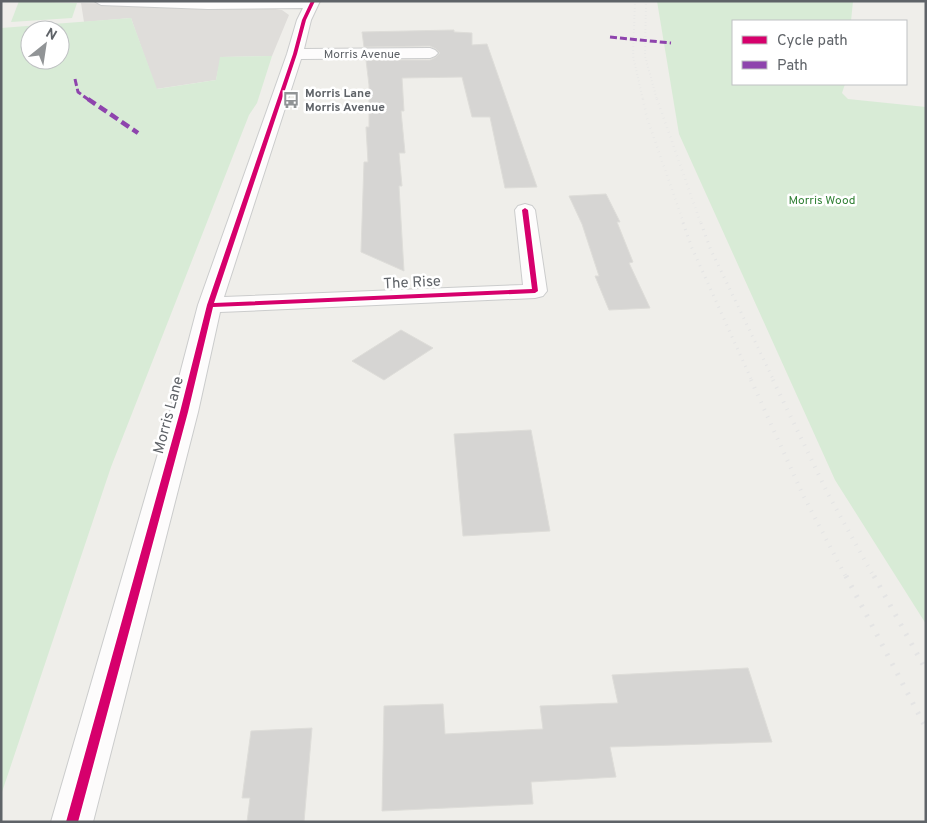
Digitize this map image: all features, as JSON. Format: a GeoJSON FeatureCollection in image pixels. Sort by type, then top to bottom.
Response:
{"type":"FeatureCollection","features":[{"type":"Feature","properties":{"kind":"street"},"geometry":{"type":"LineString","coordinates":[[101,1],[309,9]]}},
{"type":"Feature","properties":{"kind":"street","name":"Morris Lane"},"geometry":{"type":"LineString","coordinates":[[72,822],[184,412],[210,305],[309,9]]}},
{"type":"Feature","properties":{"kind":"street","name":"Morris Avenue"},"geometry":{"type":"LineString","coordinates":[[295,54],[430,53]]}},
{"type":"Feature","properties":{"kind":"street","name":"The Rise"},"geometry":{"type":"LineString","coordinates":[[210,305],[535,291],[525,210]]}},
{"type":"Feature","properties":{"kind":"shaded area"},"geometry":{"type":"Polygon","coordinates":[[[81,3],[269,8],[282,10],[289,15],[272,56],[221,57],[216,80],[156,89],[131,18],[84,22],[81,3]]]}},
{"type":"Feature","properties":{"kind":"green space"},"geometry":{"type":"Polygon","coordinates":[[[19,1],[77,3],[72,18],[11,22],[19,1]]]}},
{"type":"Feature","properties":{"kind":"green space","name":"Morris Wood"},"geometry":{"type":"Polygon","coordinates":[[[657,1],[853,1],[851,20],[732,20],[732,85],[845,85],[842,93],[848,99],[926,107],[926,624],[835,480],[679,134],[657,1]]]}},
{"type":"Feature","properties":{"kind":"green space"},"geometry":{"type":"Polygon","coordinates":[[[131,18],[157,89],[216,80],[220,57],[272,56],[257,103],[249,115],[111,467],[1,795],[1,28],[20,27],[20,70],[70,70],[70,23],[131,18]]]}},
{"type":"Feature","properties":{"kind":"building"},"geometry":{"type":"Polygon","coordinates":[[[454,30],[454,32],[472,33],[472,45],[487,44],[537,187],[505,188],[490,117],[472,117],[462,77],[402,78],[404,111],[401,111],[405,153],[399,153],[402,186],[399,186],[404,271],[361,252],[364,162],[368,162],[366,127],[369,127],[369,85],[366,60],[430,60],[440,53],[430,46],[364,47],[362,32],[454,30]]]}},
{"type":"Feature","properties":{"kind":"building"},"geometry":{"type":"Polygon","coordinates":[[[606,194],[620,222],[617,222],[633,262],[629,263],[650,308],[609,310],[595,276],[599,276],[582,224],[569,196],[606,194]]]}},
{"type":"Feature","properties":{"kind":"building"},"geometry":{"type":"Polygon","coordinates":[[[401,330],[433,348],[384,380],[352,361],[401,330]]]}},
{"type":"Feature","properties":{"kind":"building"},"geometry":{"type":"Polygon","coordinates":[[[531,430],[550,531],[463,536],[454,434],[531,430]]]}},
{"type":"Feature","properties":{"kind":"building"},"geometry":{"type":"Polygon","coordinates":[[[748,668],[772,742],[610,747],[616,777],[531,782],[533,804],[382,811],[384,706],[443,704],[445,734],[543,729],[540,706],[618,703],[612,675],[748,668]]]}},
{"type":"Feature","properties":{"kind":"building"},"geometry":{"type":"Polygon","coordinates":[[[312,728],[304,822],[247,822],[250,798],[242,798],[251,731],[312,728]]]}},
{"type":"Feature","properties":{"kind":"railway"},"geometry":{"type":"LineString","coordinates":[[635,1],[633,56],[643,100]]}},
{"type":"Feature","properties":{"kind":"railway"},"geometry":{"type":"LineString","coordinates":[[646,1],[645,56],[657,100]]}},
{"type":"Feature","properties":{"kind":"railway"},"geometry":{"type":"LineString","coordinates":[[643,99],[647,118],[684,224]]}},
{"type":"Feature","properties":{"kind":"railway"},"geometry":{"type":"LineString","coordinates":[[657,99],[701,224]]}},
{"type":"Feature","properties":{"kind":"railway"},"geometry":{"type":"LineString","coordinates":[[683,223],[692,248],[752,381]]}},
{"type":"Feature","properties":{"kind":"railway"},"geometry":{"type":"LineString","coordinates":[[701,223],[710,248],[774,381]]}},
{"type":"Feature","properties":{"kind":"railway"},"geometry":{"type":"LineString","coordinates":[[751,380],[803,495],[846,577]]}},
{"type":"Feature","properties":{"kind":"railway"},"geometry":{"type":"LineString","coordinates":[[773,380],[828,494],[874,577]]}},
{"type":"Feature","properties":{"kind":"railway"},"geometry":{"type":"LineString","coordinates":[[846,576],[926,728]]}},
{"type":"Feature","properties":{"kind":"railway"},"geometry":{"type":"LineString","coordinates":[[874,576],[926,670]]}},
{"type":"Feature","properties":{"kind":"marked path"},"geometry":{"type":"LineString","coordinates":[[610,37],[671,43]]}},
{"type":"Feature","properties":{"kind":"marked path"},"geometry":{"type":"LineString","coordinates":[[75,79],[78,92],[138,133]]}},
{"type":"Feature","properties":{"kind":"cycle path"},"geometry":{"type":"LineString","coordinates":[[72,822],[184,412],[210,305],[295,54],[304,20],[313,1]]}},
{"type":"Feature","properties":{"kind":"cycle path"},"geometry":{"type":"LineString","coordinates":[[210,305],[535,291],[525,210]]}},
{"type":"Feature","properties":{"kind":"place","name":"Morris Lane Morris Avenue"},"geometry":{"type":"Point","coordinates":[291,100]}}]}
